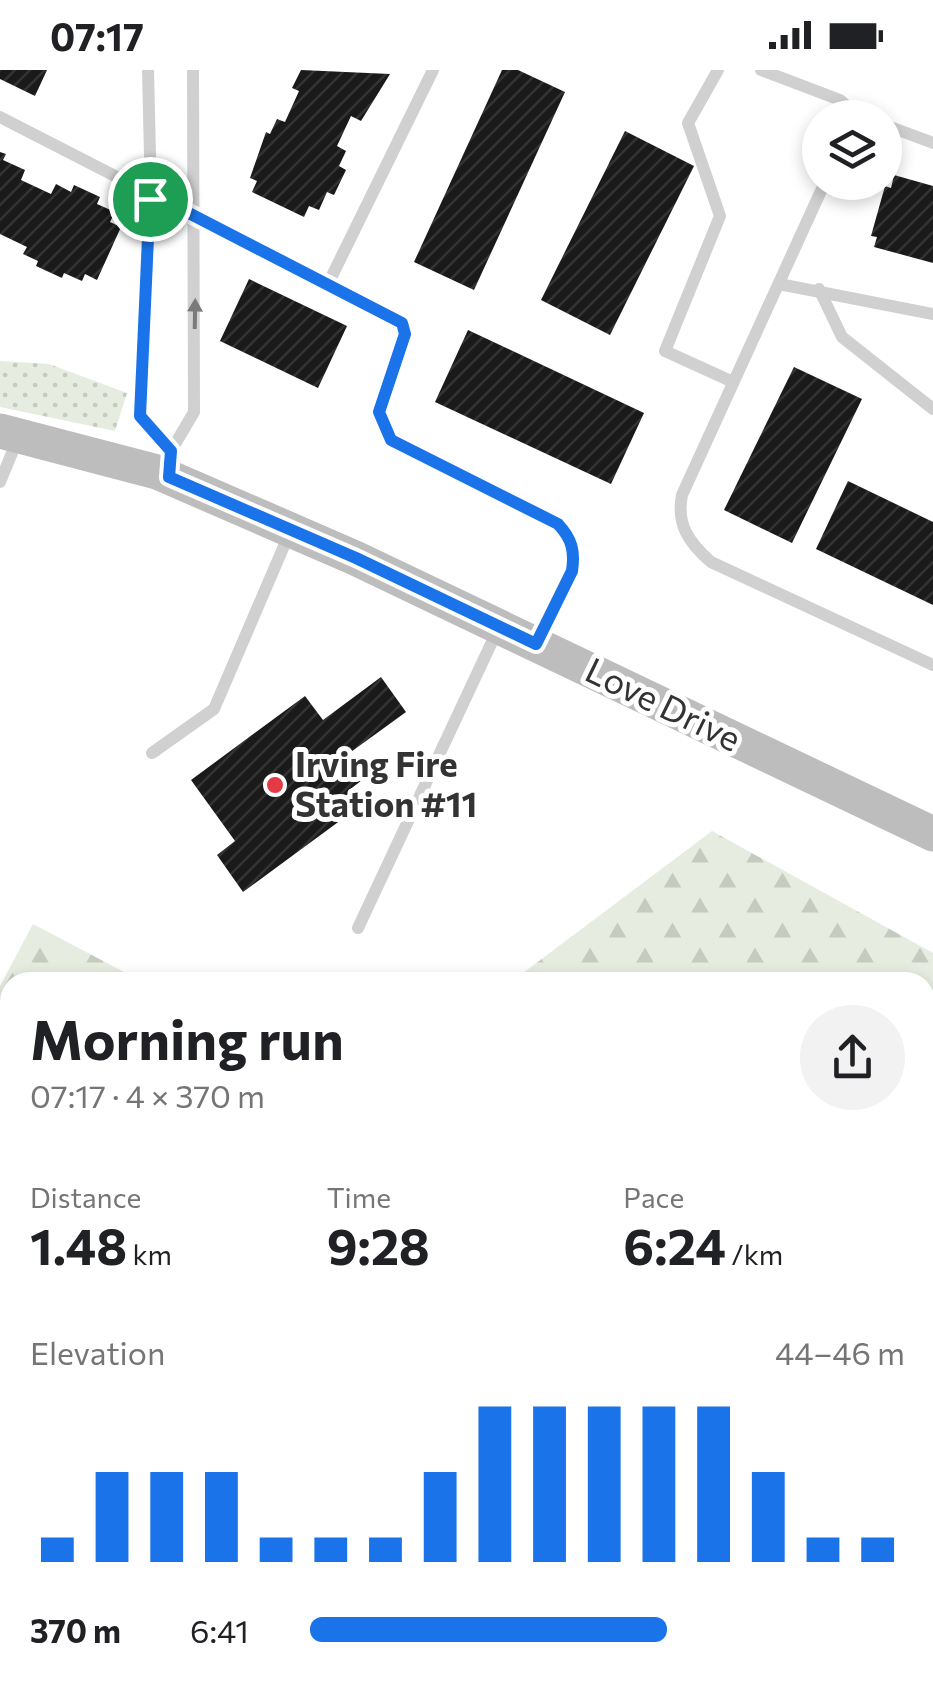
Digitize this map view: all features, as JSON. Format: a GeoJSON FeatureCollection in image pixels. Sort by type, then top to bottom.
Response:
{"type":"FeatureCollection","features":[{"type":"Feature","properties":{"kind":"street","name":"Love Drive"},"geometry":{"type":"LineString","coordinates":[[10,433],[170,464],[291,530],[933,834]]}},
{"type":"Feature","properties":{"kind":"lane"},"geometry":{"type":"LineString","coordinates":[[148,70],[150,193],[140,416],[170,464]]}},
{"type":"Feature","properties":{"kind":"lane"},"geometry":{"type":"LineString","coordinates":[[170,464],[194,412],[194,70]]}},
{"type":"Feature","properties":{"kind":"lane"},"geometry":{"type":"LineString","coordinates":[[329,282],[433,70]]}},
{"type":"Feature","properties":{"kind":"lane"},"geometry":{"type":"LineString","coordinates":[[718,70],[688,123],[720,216],[665,352],[733,382]]}},
{"type":"Feature","properties":{"kind":"lane"},"geometry":{"type":"LineString","coordinates":[[761,70],[840,100]]}},
{"type":"Feature","properties":{"kind":"lane"},"geometry":{"type":"LineString","coordinates":[[0,117],[329,282],[402,323],[405,334],[379,412],[391,440],[558,524],[568,535],[574,558],[572,571],[536,644]]}},
{"type":"Feature","properties":{"kind":"lane"},"geometry":{"type":"LineString","coordinates":[[902,132],[933,142]]}},
{"type":"Feature","properties":{"kind":"lane"},"geometry":{"type":"LineString","coordinates":[[818,200],[678,511],[690,542],[711,562],[933,665]]}},
{"type":"Feature","properties":{"kind":"lane"},"geometry":{"type":"LineString","coordinates":[[779,284],[933,314]]}},
{"type":"Feature","properties":{"kind":"lane"},"geometry":{"type":"LineString","coordinates":[[819,290],[842,337],[933,409]]}},
{"type":"Feature","properties":{"kind":"lane"},"geometry":{"type":"LineString","coordinates":[[0,482],[10,433]]}},
{"type":"Feature","properties":{"kind":"lane"},"geometry":{"type":"LineString","coordinates":[[152,753],[214,708],[291,530]]}},
{"type":"Feature","properties":{"kind":"lane"},"geometry":{"type":"LineString","coordinates":[[358,928],[499,626]]}},
{"type":"Feature","properties":{"kind":"green space"},"geometry":{"type":"Polygon","coordinates":[[[0,361],[49,364],[127,393],[115,431],[0,407],[0,361]]]}},
{"type":"Feature","properties":{"kind":"green space"},"geometry":{"type":"Polygon","coordinates":[[[712,831],[933,953],[933,972],[524,972],[712,831]]]}},
{"type":"Feature","properties":{"kind":"green space"},"geometry":{"type":"Polygon","coordinates":[[[33,924],[124,972],[7,972],[33,924]]]}},
{"type":"Feature","properties":{"kind":"building"},"geometry":{"type":"Polygon","coordinates":[[[0,70],[47,70],[35,96],[0,79],[0,70]]]}},
{"type":"Feature","properties":{"kind":"building"},"geometry":{"type":"Polygon","coordinates":[[[301,70],[390,74],[361,121],[351,116],[337,146],[346,151],[339,166],[346,170],[334,195],[327,192],[319,210],[309,206],[304,217],[252,192],[257,181],[250,178],[266,132],[270,134],[277,119],[285,122],[299,91],[292,88],[301,70]]]}},
{"type":"Feature","properties":{"kind":"building"},"geometry":{"type":"Polygon","coordinates":[[[502,70],[518,70],[565,92],[474,290],[414,262],[502,70]]]}},
{"type":"Feature","properties":{"kind":"building"},"geometry":{"type":"Polygon","coordinates":[[[625,131],[694,166],[610,335],[541,300],[625,131]]]}},
{"type":"Feature","properties":{"kind":"building"},"geometry":{"type":"Polygon","coordinates":[[[0,152],[6,154],[3,160],[25,170],[21,180],[51,194],[56,184],[71,192],[74,185],[100,197],[97,204],[115,212],[110,222],[121,227],[97,280],[85,274],[82,281],[64,273],[62,278],[36,266],[38,261],[23,254],[27,247],[0,234],[0,152]]]}},
{"type":"Feature","properties":{"kind":"building"},"geometry":{"type":"Polygon","coordinates":[[[902,177],[933,186],[933,263],[874,247],[877,237],[871,236],[881,200],[902,200],[902,177]]]}},
{"type":"Feature","properties":{"kind":"building"},"geometry":{"type":"Polygon","coordinates":[[[249,279],[347,326],[318,388],[220,341],[249,279]]]}},
{"type":"Feature","properties":{"kind":"building"},"geometry":{"type":"Polygon","coordinates":[[[468,330],[644,413],[611,484],[435,402],[468,330]]]}},
{"type":"Feature","properties":{"kind":"building"},"geometry":{"type":"Polygon","coordinates":[[[794,367],[862,399],[792,543],[724,510],[794,367]]]}},
{"type":"Feature","properties":{"kind":"building"},"geometry":{"type":"Polygon","coordinates":[[[848,481],[933,522],[933,605],[816,549],[848,481]]]}},
{"type":"Feature","properties":{"kind":"building","name":"Irving Fire Station #11"},"geometry":{"type":"Polygon","coordinates":[[[381,677],[406,712],[344,757],[361,781],[349,790],[360,806],[243,892],[217,855],[235,841],[191,780],[305,696],[323,720],[381,677]]]}},
{"type":"Feature","properties":{"kind":"place","name":"Irving Fire Station #11"},"geometry":{"type":"Point","coordinates":[275,785]}},
{"type":"Feature","properties":{"kind":"route"},"geometry":{"type":"LineString","coordinates":[[150,193],[402,323],[405,334],[380,398],[382,426],[391,440],[438,467],[558,524],[568,535],[574,558],[572,571],[536,644],[356,558],[169,477],[171,451],[140,416],[150,199],[150,193]]}}]}
